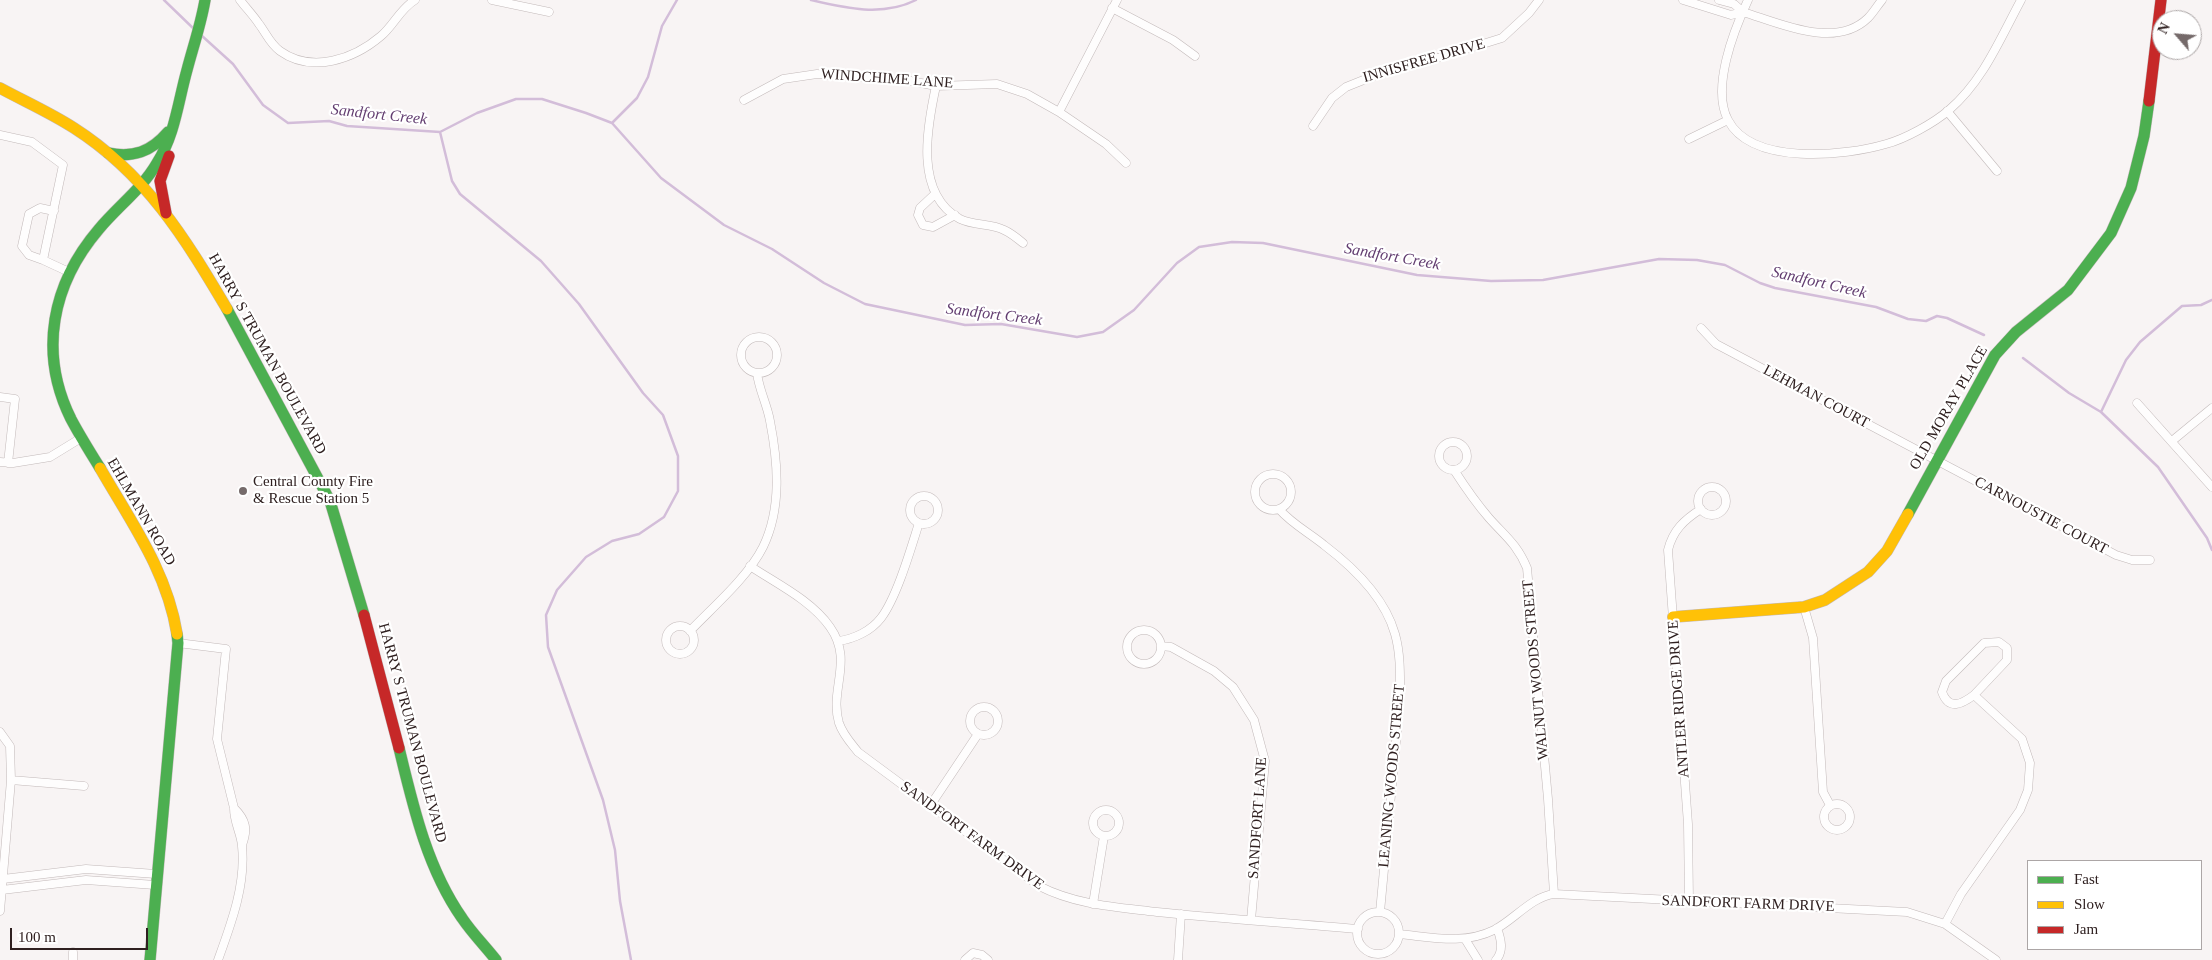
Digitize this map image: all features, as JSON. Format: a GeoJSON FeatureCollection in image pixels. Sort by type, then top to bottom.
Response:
{"type":"FeatureCollection","features":[{"type":"Feature","properties":{"kind":"street","name":"EHLMANN ROAD"},"geometry":{"type":"LineString","coordinates":[[166,214],[160,181],[173,146],[175,123],[205,0]]}},
{"type":"Feature","properties":{"kind":"street"},"geometry":{"type":"LineString","coordinates":[[240,0],[268,39],[280,51],[300,61],[317,63],[336,62],[368,44],[382,35],[403,3],[415,0]]}},
{"type":"Feature","properties":{"kind":"street"},"geometry":{"type":"LineString","coordinates":[[492,0],[549,12]]}},
{"type":"Feature","properties":{"kind":"street"},"geometry":{"type":"LineString","coordinates":[[1058,112],[1117,0]]}},
{"type":"Feature","properties":{"kind":"street","name":"INNISFREE DRIVE"},"geometry":{"type":"LineString","coordinates":[[1313,126],[1332,98],[1346,87],[1396,67],[1428,61],[1502,38],[1529,13],[1539,0]]}},
{"type":"Feature","properties":{"kind":"street"},"geometry":{"type":"LineString","coordinates":[[1683,0],[1730,15],[1743,12]]}},
{"type":"Feature","properties":{"kind":"street"},"geometry":{"type":"LineString","coordinates":[[1719,0],[1734,4],[1743,12],[1814,33],[1838,32],[1854,28],[1867,19],[1882,0]]}},
{"type":"Feature","properties":{"kind":"street"},"geometry":{"type":"LineString","coordinates":[[1748,0],[1722,76],[1721,94],[1728,120],[1745,138],[1769,149],[1792,154],[1842,154],[1888,144],[1928,124],[1947,111],[1978,78],[2021,0]]}},
{"type":"Feature","properties":{"kind":"street","name":"OLD MORAY PLACE"},"geometry":{"type":"LineString","coordinates":[[1673,617],[1804,607],[1825,600],[1845,589],[1868,572],[1887,551],[1995,355],[2015,333],[2046,311],[2068,291],[2099,250],[2122,213],[2134,179],[2143,135],[2161,0]]}},
{"type":"Feature","properties":{"kind":"street"},"geometry":{"type":"LineString","coordinates":[[1112,8],[1173,40],[1195,56]]}},
{"type":"Feature","properties":{"kind":"street","name":"WINDCHIME LANE"},"geometry":{"type":"LineString","coordinates":[[744,100],[783,78],[817,74],[912,81],[936,86],[974,83],[1011,87],[1058,112],[1106,144],[1126,163]]}},
{"type":"Feature","properties":{"kind":"street"},"geometry":{"type":"LineString","coordinates":[[936,86],[929,120],[928,165],[935,194],[955,215],[977,224],[1003,229],[1023,243]]}},
{"type":"Feature","properties":{"kind":"street","name":"HARRY S TRUMAN BOULEVARD"},"geometry":{"type":"LineString","coordinates":[[0,88],[51,114],[108,153],[141,185],[184,237],[244,337],[330,501],[371,638],[416,817],[425,842],[447,894],[478,940],[496,960]]}},
{"type":"Feature","properties":{"kind":"street"},"geometry":{"type":"LineString","coordinates":[[1947,111],[1997,171]]}},
{"type":"Feature","properties":{"kind":"street"},"geometry":{"type":"LineString","coordinates":[[1689,139],[1728,120]]}},
{"type":"Feature","properties":{"kind":"street","name":"EHLMANN ROAD"},"geometry":{"type":"LineString","coordinates":[[108,153],[125,157],[141,154],[160,143],[175,123]]}},
{"type":"Feature","properties":{"kind":"street","name":"EHLMANN ROAD"},"geometry":{"type":"LineString","coordinates":[[150,960],[178,644],[170,596],[160,572],[81,438],[60,393],[53,366],[52,338],[56,309],[69,272],[95,234],[141,185],[157,164],[175,123]]}},
{"type":"Feature","properties":{"kind":"street"},"geometry":{"type":"LineString","coordinates":[[0,135],[32,142],[61,161],[63,171],[43,260]]}},
{"type":"Feature","properties":{"kind":"street"},"geometry":{"type":"LineString","coordinates":[[935,194],[920,208],[918,215],[923,225],[933,227],[955,215]]}},
{"type":"Feature","properties":{"kind":"street"},"geometry":{"type":"LineString","coordinates":[[54,211],[40,208],[30,214],[22,246],[29,254],[69,272]]}},
{"type":"Feature","properties":{"kind":"street","name":"LEHMAN COURT"},"geometry":{"type":"LineString","coordinates":[[1701,328],[1716,344],[1936,460]]}},
{"type":"Feature","properties":{"kind":"street"},"geometry":{"type":"LineString","coordinates":[[758,336],[770,340],[774,344],[777,356],[773,367],[768,371],[757,373],[751,372],[742,363],[741,351],[747,341],[758,336]]}},
{"type":"Feature","properties":{"kind":"street"},"geometry":{"type":"LineString","coordinates":[[690,631],[750,566],[762,548],[771,525],[776,503],[777,480],[770,420],[759,387],[757,373]]}},
{"type":"Feature","properties":{"kind":"street"},"geometry":{"type":"LineString","coordinates":[[0,397],[15,399],[4,463],[50,457],[81,438]]}},
{"type":"Feature","properties":{"kind":"street"},"geometry":{"type":"LineString","coordinates":[[2137,403],[2212,487]]}},
{"type":"Feature","properties":{"kind":"street"},"geometry":{"type":"LineString","coordinates":[[2172,441],[2212,408]]}},
{"type":"Feature","properties":{"kind":"street","name":"CARNOUSTIE COURT"},"geometry":{"type":"LineString","coordinates":[[1936,460],[2116,555],[2132,560],[2150,560]]}},
{"type":"Feature","properties":{"kind":"street","name":"WALNUT WOODS STREET"},"geometry":{"type":"LineString","coordinates":[[1454,470],[1486,514],[1508,536],[1521,554],[1526,568],[1548,799],[1554,894]]}},
{"type":"Feature","properties":{"kind":"street","name":"LEANING WOODS STREET"},"geometry":{"type":"LineString","coordinates":[[1279,509],[1284,506],[1291,496],[1289,484],[1282,476],[1265,476],[1256,489],[1258,501],[1267,508],[1279,509],[1290,521],[1323,544],[1355,572],[1386,611],[1395,635],[1400,665],[1400,699],[1380,912]]}},
{"type":"Feature","properties":{"kind":"street","name":"ANTLER RIDGE DRIVE"},"geometry":{"type":"LineString","coordinates":[[1689,902],[1688,824],[1668,550],[1674,535],[1684,520],[1701,509]]}},
{"type":"Feature","properties":{"kind":"street"},"geometry":{"type":"LineString","coordinates":[[838,642],[857,636],[881,618],[895,590],[919,523]]}},
{"type":"Feature","properties":{"kind":"street","name":"SANDFORT FARM DRIVE"},"geometry":{"type":"LineString","coordinates":[[750,566],[818,612],[831,628],[838,642],[842,657],[837,710],[840,724],[848,740],[867,760],[1039,886],[1060,897],[1093,904],[1181,914],[1358,929]]}},
{"type":"Feature","properties":{"kind":"street"},"geometry":{"type":"LineString","coordinates":[[1804,607],[1813,638],[1823,792],[1830,806]]}},
{"type":"Feature","properties":{"kind":"street","name":"SANDFORT LANE"},"geometry":{"type":"LineString","coordinates":[[1143,630],[1157,635],[1161,646],[1156,659],[1146,664],[1135,662],[1127,648],[1133,633],[1143,630]]}},
{"type":"Feature","properties":{"kind":"street"},"geometry":{"type":"LineString","coordinates":[[1999,642],[2007,648],[2007,660],[1974,695],[1961,704],[1954,704],[1944,696],[1942,688],[1984,643],[1999,642]]}},
{"type":"Feature","properties":{"kind":"street"},"geometry":{"type":"LineString","coordinates":[[178,644],[226,649],[217,739],[234,808],[234,819],[242,845],[240,893],[218,960]]}},
{"type":"Feature","properties":{"kind":"street","name":"SANDFORT LANE"},"geometry":{"type":"LineString","coordinates":[[1161,646],[1171,648],[1214,671],[1233,687],[1254,720],[1265,760],[1251,920]]}},
{"type":"Feature","properties":{"kind":"street"},"geometry":{"type":"LineString","coordinates":[[1945,924],[1961,894],[2020,810],[2028,790],[2030,764],[2022,739],[1974,695]]}},
{"type":"Feature","properties":{"kind":"street"},"geometry":{"type":"LineString","coordinates":[[0,732],[10,746],[11,780],[0,911]]}},
{"type":"Feature","properties":{"kind":"street"},"geometry":{"type":"LineString","coordinates":[[930,806],[978,734]]}},
{"type":"Feature","properties":{"kind":"street"},"geometry":{"type":"LineString","coordinates":[[11,780],[84,786]]}},
{"type":"Feature","properties":{"kind":"street"},"geometry":{"type":"LineString","coordinates":[[1093,904],[1104,836]]}},
{"type":"Feature","properties":{"kind":"street"},"geometry":{"type":"LineString","coordinates":[[3,879],[86,869],[156,880]]}},
{"type":"Feature","properties":{"kind":"street"},"geometry":{"type":"LineString","coordinates":[[2,890],[86,880],[156,880]]}},
{"type":"Feature","properties":{"kind":"street","name":"SANDFORT FARM DRIVE"},"geometry":{"type":"LineString","coordinates":[[1399,934],[1465,939],[1497,928],[1533,903],[1554,894],[1689,902],[1887,909],[1907,912],[1945,924],[1996,960]]}},
{"type":"Feature","properties":{"kind":"street"},"geometry":{"type":"LineString","coordinates":[[1380,912],[1386,913],[1396,922],[1399,934],[1395,946],[1390,951],[1377,957],[1362,946],[1358,929],[1368,915],[1380,912]]}},
{"type":"Feature","properties":{"kind":"street"},"geometry":{"type":"LineString","coordinates":[[1178,960],[1181,914]]}},
{"type":"Feature","properties":{"kind":"street"},"geometry":{"type":"LineString","coordinates":[[1496,960],[1501,949],[1501,938],[1497,928]]}},
{"type":"Feature","properties":{"kind":"street"},"geometry":{"type":"LineString","coordinates":[[1465,939],[1478,960]]}},
{"type":"Feature","properties":{"kind":"street"},"geometry":{"type":"LineString","coordinates":[[965,960],[973,953],[977,953],[988,960]]}},
{"type":"Feature","properties":{"kind":"waterway","name":"Sandfort Creek"},"geometry":{"type":"LineString","coordinates":[[164,0],[195,30]]}},
{"type":"Feature","properties":{"kind":"waterway"},"geometry":{"type":"LineString","coordinates":[[612,123],[637,98],[648,77],[662,26],[677,0]]}},
{"type":"Feature","properties":{"kind":"waterway"},"geometry":{"type":"LineString","coordinates":[[811,0],[850,8],[877,10],[903,5],[916,0]]}},
{"type":"Feature","properties":{"kind":"waterway","name":"Sandfort Creek"},"geometry":{"type":"LineString","coordinates":[[201,35],[233,64],[263,105],[288,123],[329,121],[347,126],[440,132],[477,113],[516,99],[542,99],[586,113],[612,123],[661,178],[724,225],[772,249],[824,283],[865,304],[965,325],[1001,324],[1077,337],[1103,332],[1134,310],[1177,263],[1199,247],[1232,242],[1263,243],[1417,275],[1491,281],[1543,280],[1659,259],[1697,260],[1725,265],[1760,283],[1775,288],[1876,307],[1908,319],[1926,321],[1937,316],[1947,318],[1984,335]]}},
{"type":"Feature","properties":{"kind":"waterway"},"geometry":{"type":"LineString","coordinates":[[440,132],[452,181],[460,194],[541,261],[579,304],[643,393],[663,415],[678,456],[678,491],[664,517],[639,534],[612,541],[586,557],[557,590],[546,615],[548,647],[603,800],[615,850],[620,901],[631,960]]}},
{"type":"Feature","properties":{"kind":"waterway"},"geometry":{"type":"LineString","coordinates":[[2101,412],[2126,360],[2140,342],[2182,306],[2201,305],[2212,300]]}},
{"type":"Feature","properties":{"kind":"waterway","name":"Sandfort Creek"},"geometry":{"type":"LineString","coordinates":[[2023,358],[2069,393],[2101,412],[2158,467],[2207,538],[2212,550]]}},
{"type":"Feature","properties":{"kind":"traffic: fast"},"geometry":{"type":"LineString","coordinates":[[100,468],[81,438],[61,394],[55,369],[53,344],[55,320],[70,272],[83,250],[106,221],[144,181],[163,152],[175,118],[205,0]]}},
{"type":"Feature","properties":{"kind":"traffic: fast"},"geometry":{"type":"LineString","coordinates":[[1908,514],[1995,355],[2016,332],[2068,290],[2111,233],[2131,188],[2144,136],[2149,101]]}},
{"type":"Feature","properties":{"kind":"traffic: fast"},"geometry":{"type":"LineString","coordinates":[[108,153],[126,155],[141,152],[162,139],[168,132]]}},
{"type":"Feature","properties":{"kind":"traffic: fast"},"geometry":{"type":"LineString","coordinates":[[227,309],[330,501],[364,615]]}},
{"type":"Feature","properties":{"kind":"traffic: fast"},"geometry":{"type":"LineString","coordinates":[[150,960],[178,643],[177,634]]}},
{"type":"Feature","properties":{"kind":"traffic: fast"},"geometry":{"type":"LineString","coordinates":[[399,748],[416,814],[430,858],[439,878],[462,918],[496,960]]}},
{"type":"Feature","properties":{"kind":"traffic: slow"},"geometry":{"type":"LineString","coordinates":[[0,88],[74,128],[100,146],[122,166],[162,209],[195,257],[227,309]]}},
{"type":"Feature","properties":{"kind":"traffic: slow"},"geometry":{"type":"LineString","coordinates":[[100,468],[156,568],[165,589],[177,634]]}},
{"type":"Feature","properties":{"kind":"traffic: slow"},"geometry":{"type":"LineString","coordinates":[[1673,617],[1804,607],[1825,600],[1868,572],[1887,551],[1908,514]]}},
{"type":"Feature","properties":{"kind":"traffic: jam"},"geometry":{"type":"LineString","coordinates":[[2149,101],[2161,0]]}},
{"type":"Feature","properties":{"kind":"traffic: jam"},"geometry":{"type":"LineString","coordinates":[[166,213],[160,181],[169,156]]}},
{"type":"Feature","properties":{"kind":"traffic: jam"},"geometry":{"type":"LineString","coordinates":[[364,615],[399,748]]}},
{"type":"Feature","properties":{"kind":"place","name":"Central County Fire & Rescue Station 5"},"geometry":{"type":"Point","coordinates":[243,491]}}]}
